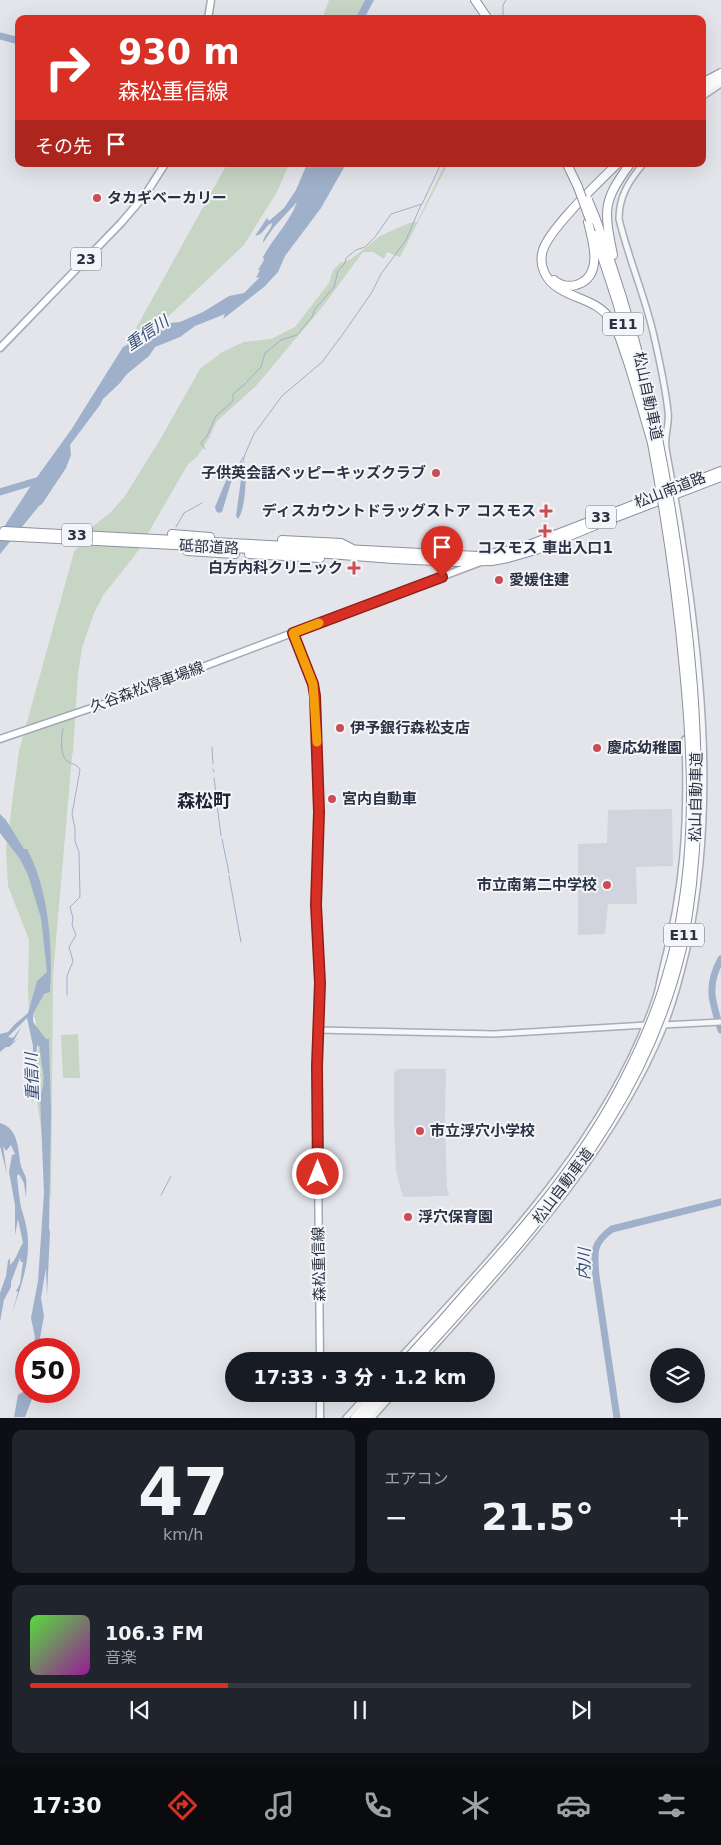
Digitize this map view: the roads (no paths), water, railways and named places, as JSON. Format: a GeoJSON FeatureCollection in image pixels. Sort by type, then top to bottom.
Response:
{"type":"FeatureCollection","features":[{"type":"Feature","properties":{"kind":"highway"},"geometry":{"type":"LineString","coordinates":[[475,0],[485,15]]}},
{"type":"Feature","properties":{"kind":"highway"},"geometry":{"type":"LineString","coordinates":[[706,81],[721,73]]}},
{"type":"Feature","properties":{"kind":"highway"},"geometry":{"type":"LineString","coordinates":[[706,88],[721,79]]}},
{"type":"Feature","properties":{"kind":"highway","name":"松山自動車道"},"geometry":{"type":"LineString","coordinates":[[423,1352],[532,1228],[563,1189],[594,1146],[631,1083],[649,1046],[664,1008],[681,949],[692,884],[697,827],[696,744],[688,630],[669,501],[625,329],[585,200],[569,167]]}},
{"type":"Feature","properties":{"kind":"highway","name":"松山自動車道"},"geometry":{"type":"LineString","coordinates":[[574,167],[580,189]]}},
{"type":"Feature","properties":{"kind":"highway"},"geometry":{"type":"LineString","coordinates":[[614,167],[550,237],[544,249],[542,261],[544,273],[552,283],[560,289],[591,302],[607,314],[615,326],[651,429]]}},
{"type":"Feature","properties":{"kind":"highway"},"geometry":{"type":"LineString","coordinates":[[580,189],[591,220],[594,250],[592,269],[589,276],[573,286],[560,284],[550,276],[546,267],[549,247],[558,232],[572,216],[619,167]]}},
{"type":"Feature","properties":{"kind":"highway"},"geometry":{"type":"LineString","coordinates":[[618,280],[606,218],[608,200],[628,167]]}},
{"type":"Feature","properties":{"kind":"highway","name":"松山自動車道"},"geometry":{"type":"LineString","coordinates":[[413,1352],[526,1223],[588,1142],[625,1080],[645,1036],[668,974],[675,946],[685,884],[690,827],[690,764],[686,687],[678,605],[635,335],[618,280],[591,220]]}},
{"type":"Feature","properties":{"kind":"highway","name":"松山南道路"},"geometry":{"type":"LineString","coordinates":[[478,559],[521,548],[674,491],[721,471]]}},
{"type":"Feature","properties":{"kind":"highway","name":"松山南道路"},"geometry":{"type":"LineString","coordinates":[[674,491],[721,477]]}},
{"type":"Feature","properties":{"kind":"highway","name":"砥部道路"},"geometry":{"type":"LineString","coordinates":[[0,531],[290,548],[354,554],[478,559]]}},
{"type":"Feature","properties":{"kind":"highway"},"geometry":{"type":"LineString","coordinates":[[172,534],[341,543],[354,554]]}},
{"type":"Feature","properties":{"kind":"highway","name":"砥部道路"},"geometry":{"type":"LineString","coordinates":[[0,536],[290,548]]}},
{"type":"Feature","properties":{"kind":"highway"},"geometry":{"type":"LineString","coordinates":[[167,550],[339,559],[354,554]]}},
{"type":"Feature","properties":{"kind":"highway"},"geometry":{"type":"LineString","coordinates":[[355,1418],[369,1402]]}},
{"type":"Feature","properties":{"kind":"highway"},"geometry":{"type":"LineString","coordinates":[[364,1418],[379,1402]]}},
{"type":"Feature","properties":{"kind":"main road"},"geometry":{"type":"LineString","coordinates":[[209,15],[211,0]]}},
{"type":"Feature","properties":{"kind":"main road","name":"23"},"geometry":{"type":"LineString","coordinates":[[0,348],[121,223],[145,195],[163,167]]}},
{"type":"Feature","properties":{"kind":"main road"},"geometry":{"type":"LineString","coordinates":[[442,558],[442,577]]}},
{"type":"Feature","properties":{"kind":"main road"},"geometry":{"type":"LineString","coordinates":[[293,633],[442,577],[478,559]]}},
{"type":"Feature","properties":{"kind":"main road","name":"久谷森松停車場線"},"geometry":{"type":"LineString","coordinates":[[0,739],[113,700],[293,633]]}},
{"type":"Feature","properties":{"kind":"main road","name":"森松重信線"},"geometry":{"type":"LineString","coordinates":[[293,633],[314,689],[319,812],[316,905],[320,983],[317,1066],[320,1352]]}},
{"type":"Feature","properties":{"kind":"main road"},"geometry":{"type":"LineString","coordinates":[[320,1402],[320,1418]]}},
{"type":"Feature","properties":{"kind":"street"},"geometry":{"type":"LineString","coordinates":[[706,94],[721,84]]}},
{"type":"Feature","properties":{"kind":"street"},"geometry":{"type":"LineString","coordinates":[[429,1352],[514,1256],[573,1184],[610,1130],[645,1066],[664,1025],[682,970],[696,904],[702,849],[704,785],[697,658],[682,540],[665,442],[669,415],[653,332],[619,219],[620,202],[624,190],[641,167]]}},
{"type":"Feature","properties":{"kind":"street"},"geometry":{"type":"LineString","coordinates":[[405,1352],[475,1276],[575,1152],[612,1094],[637,1045],[660,984],[676,915],[683,867],[686,783],[685,739]]}},
{"type":"Feature","properties":{"kind":"street"},"geometry":{"type":"LineString","coordinates":[[318,1030],[494,1034],[721,1022]]}},
{"type":"Feature","properties":{"kind":"street"},"geometry":{"type":"LineString","coordinates":[[346,1418],[361,1402]]}},
{"type":"Feature","properties":{"kind":"street"},"geometry":{"type":"LineString","coordinates":[[372,1418],[386,1402]]}},
{"type":"Feature","properties":{"kind":"water"},"geometry":{"type":"Polygon","coordinates":[[[365,0],[374,0],[366,15],[357,15],[365,0]]]}},
{"type":"Feature","properties":{"kind":"water"},"geometry":{"type":"Polygon","coordinates":[[[306,167],[344,167],[321,208],[285,256],[278,272],[264,287],[223,319],[225,314],[195,326],[180,337],[155,347],[149,356],[127,374],[103,399],[70,445],[71,455],[66,468],[42,504],[0,554],[0,533],[71,430],[123,347],[136,340],[145,341],[152,334],[170,323],[180,322],[203,312],[229,296],[244,293],[260,277],[256,278],[264,260],[263,257],[297,202],[274,227],[263,243],[264,237],[271,228],[272,223],[261,234],[255,236],[267,218],[269,221],[284,208],[296,190],[306,167]]]}},
{"type":"Feature","properties":{"kind":"water"},"geometry":{"type":"Polygon","coordinates":[[[232,466],[238,466],[222,512],[219,513],[215,507],[232,466]]]}},
{"type":"Feature","properties":{"kind":"water"},"geometry":{"type":"Polygon","coordinates":[[[242,472],[246,476],[245,493],[242,510],[238,519],[236,516],[242,472]]]}},
{"type":"Feature","properties":{"kind":"water"},"geometry":{"type":"Polygon","coordinates":[[[0,814],[6,820],[24,849],[27,849],[34,865],[45,900],[50,938],[50,992],[44,994],[33,1014],[33,1022],[46,1039],[49,1039],[51,1115],[50,1232],[47,1296],[46,1268],[41,1298],[44,1316],[40,1338],[35,1338],[31,1318],[38,1281],[44,1193],[40,1095],[43,1071],[40,1047],[37,1045],[32,1105],[33,1046],[27,1018],[8,1037],[13,1038],[22,1026],[13,1042],[19,1038],[0,1052],[0,1034],[8,1032],[28,1013],[37,981],[47,972],[41,918],[28,875],[20,859],[0,833],[0,814]]]}},
{"type":"Feature","properties":{"kind":"water"},"geometry":{"type":"Polygon","coordinates":[[[0,1123],[11,1130],[14,1135],[21,1166],[26,1178],[26,1198],[24,1183],[19,1174],[17,1176],[20,1203],[27,1228],[28,1250],[21,1286],[12,1313],[18,1292],[16,1291],[20,1284],[23,1262],[21,1262],[20,1258],[11,1287],[4,1300],[0,1322],[0,1293],[6,1276],[8,1261],[10,1258],[10,1265],[23,1243],[18,1219],[15,1235],[15,1205],[9,1172],[12,1155],[15,1154],[11,1145],[6,1151],[3,1146],[7,1174],[0,1146],[0,1123]]]}},
{"type":"Feature","properties":{"kind":"water"},"geometry":{"type":"Polygon","coordinates":[[[17,1403],[30,1403],[25,1417],[14,1417],[17,1403]]]}},
{"type":"Feature","properties":{"kind":"waterway"},"geometry":{"type":"LineString","coordinates":[[503,15],[503,5],[506,0]]}},
{"type":"Feature","properties":{"kind":"waterway"},"geometry":{"type":"LineString","coordinates":[[0,36],[15,40]]}},
{"type":"Feature","properties":{"kind":"waterway"},"geometry":{"type":"LineString","coordinates":[[205,449],[201,443],[207,436],[216,416],[233,401],[233,394],[261,367],[265,353],[281,340],[297,335],[312,317],[315,309],[334,287],[338,271],[345,263],[346,258],[356,250],[365,247],[375,237],[391,214],[422,204],[440,167]]}},
{"type":"Feature","properties":{"kind":"waterway"},"geometry":{"type":"LineString","coordinates":[[242,474],[245,454],[254,434],[282,396],[322,362],[343,334],[372,292],[381,274],[406,240],[421,205]]}},
{"type":"Feature","properties":{"kind":"waterway"},"geometry":{"type":"LineString","coordinates":[[238,467],[243,457]]}},
{"type":"Feature","properties":{"kind":"waterway"},"geometry":{"type":"LineString","coordinates":[[0,492],[43,479]]}},
{"type":"Feature","properties":{"kind":"waterway"},"geometry":{"type":"LineString","coordinates":[[176,527],[184,513],[202,503]]}},
{"type":"Feature","properties":{"kind":"waterway"},"geometry":{"type":"LineString","coordinates":[[63,729],[63,755],[67,761],[76,765],[80,770],[72,814],[75,841],[79,852],[80,897],[70,907],[73,918],[72,925],[76,935],[69,947],[73,961],[67,976],[67,995]]}},
{"type":"Feature","properties":{"kind":"waterway"},"geometry":{"type":"LineString","coordinates":[[212,747],[213,764]]}},
{"type":"Feature","properties":{"kind":"waterway"},"geometry":{"type":"LineString","coordinates":[[214,778],[216,793]]}},
{"type":"Feature","properties":{"kind":"waterway"},"geometry":{"type":"LineString","coordinates":[[216,796],[221,836]]}},
{"type":"Feature","properties":{"kind":"waterway"},"geometry":{"type":"LineString","coordinates":[[222,839],[229,873]]}},
{"type":"Feature","properties":{"kind":"waterway"},"geometry":{"type":"LineString","coordinates":[[229,876],[241,942]]}},
{"type":"Feature","properties":{"kind":"waterway","name":"内川"},"geometry":{"type":"LineString","coordinates":[[721,959],[716,969],[712,986],[713,1002],[721,1030]]}},
{"type":"Feature","properties":{"kind":"waterway"},"geometry":{"type":"LineString","coordinates":[[161,1195],[171,1176]]}},
{"type":"Feature","properties":{"kind":"waterway","name":"内川"},"geometry":{"type":"LineString","coordinates":[[617,1418],[596,1276],[595,1255],[598,1244],[605,1234],[612,1229],[721,1202]]}},
{"type":"Feature","properties":{"kind":"place","name":"タカギベーカリー"},"geometry":{"type":"Point","coordinates":[97,198]}},
{"type":"Feature","properties":{"kind":"place","name":"子供英会話ペッピーキッズクラブ"},"geometry":{"type":"Point","coordinates":[436,473]}},
{"type":"Feature","properties":{"kind":"place","name":"ディスカウントドラッグストア コスモス"},"geometry":{"type":"Point","coordinates":[546,511]}},
{"type":"Feature","properties":{"kind":"place","name":"コスモス 車出入口1"},"geometry":{"type":"Point","coordinates":[545,531]}},
{"type":"Feature","properties":{"kind":"place","name":"白方内科クリニック"},"geometry":{"type":"Point","coordinates":[354,568]}},
{"type":"Feature","properties":{"kind":"place","name":"愛媛住建"},"geometry":{"type":"Point","coordinates":[499,580]}},
{"type":"Feature","properties":{"kind":"place","name":"伊予銀行森松支店"},"geometry":{"type":"Point","coordinates":[340,728]}},
{"type":"Feature","properties":{"kind":"place","name":"慶応幼稚園"},"geometry":{"type":"Point","coordinates":[597,748]}},
{"type":"Feature","properties":{"kind":"place","name":"宮内自動車"},"geometry":{"type":"Point","coordinates":[332,799]}},
{"type":"Feature","properties":{"kind":"place","name":"市立南第二中学校"},"geometry":{"type":"Point","coordinates":[607,885]}},
{"type":"Feature","properties":{"kind":"place","name":"市立浮穴小学校"},"geometry":{"type":"Point","coordinates":[420,1131]}},
{"type":"Feature","properties":{"kind":"place","name":"浮穴保育園"},"geometry":{"type":"Point","coordinates":[408,1217]}},
{"type":"Feature","properties":{"kind":"district","name":"森松町"},"geometry":{"type":"Point","coordinates":[204,800]}},
{"type":"Feature","properties":{"kind":"water label","name":"重信川"},"geometry":{"type":"Point","coordinates":[147,333]}},
{"type":"Feature","properties":{"kind":"water label","name":"重信川"},"geometry":{"type":"Point","coordinates":[32,1077]}}]}
